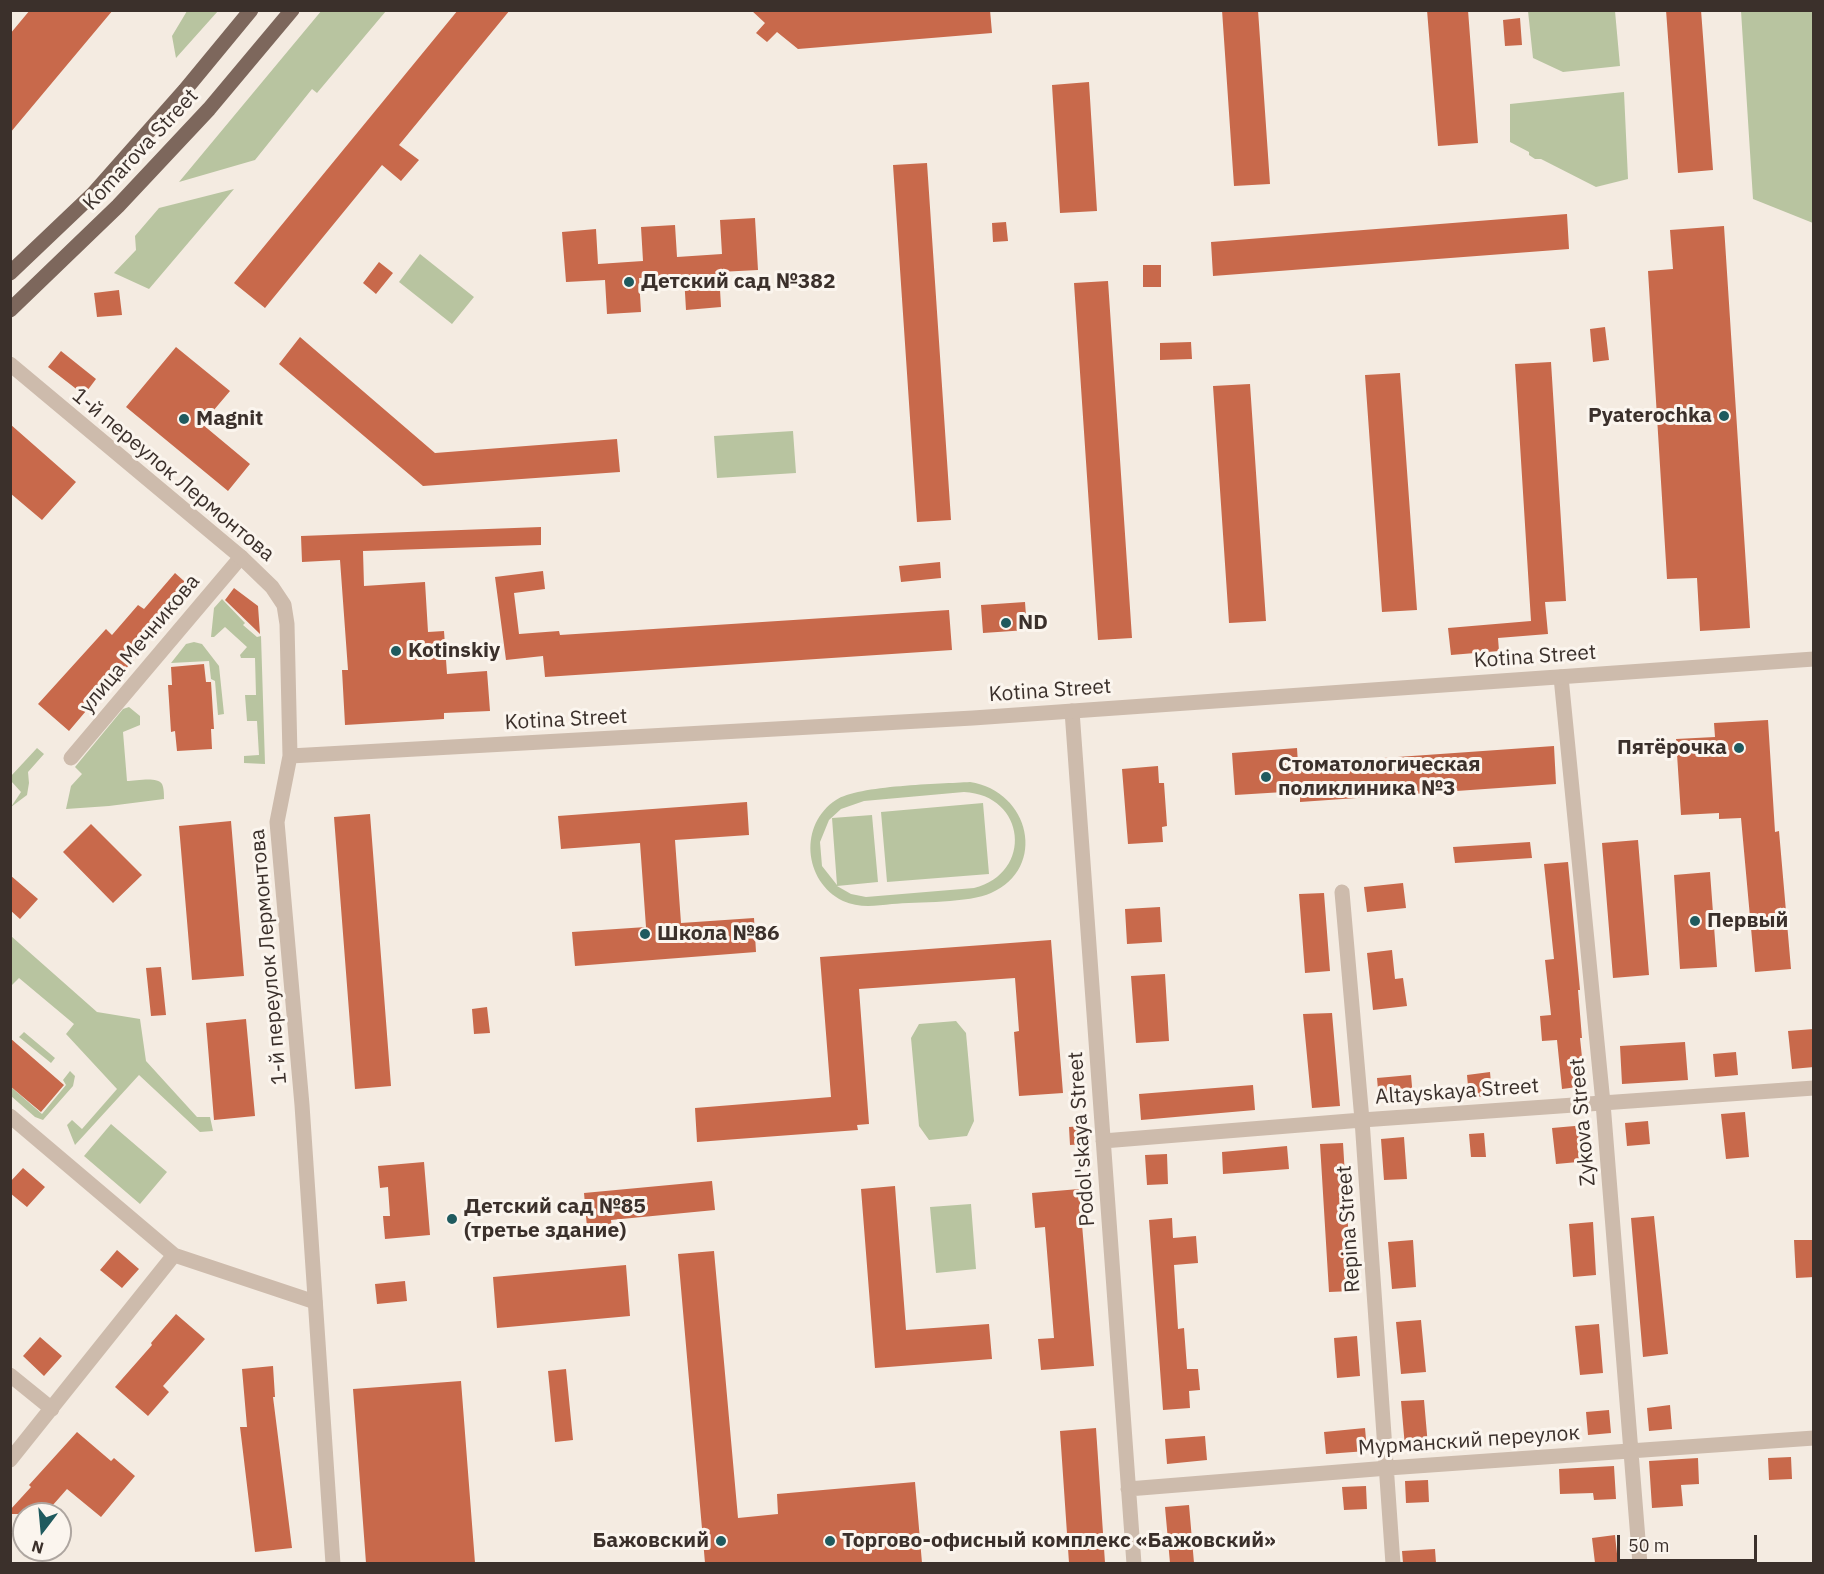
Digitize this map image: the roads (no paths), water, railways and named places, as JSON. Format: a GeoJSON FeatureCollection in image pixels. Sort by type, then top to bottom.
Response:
{"type":"FeatureCollection","features":[{"type":"Feature","properties":{"kind":"main road","name":"Komarova Street"},"geometry":{"type":"LineString","coordinates":[[10,273],[93,194],[185,90],[251,10]]}},
{"type":"Feature","properties":{"kind":"main road","name":"Komarova Street"},"geometry":{"type":"LineString","coordinates":[[10,310],[118,206],[209,110],[292,10]]}},
{"type":"Feature","properties":{"kind":"street","name":"1-й переулок Лермонтова"},"geometry":{"type":"LineString","coordinates":[[10,364],[241,558],[272,587],[284,605],[287,624],[290,756],[277,822],[302,1105],[333,1563]]}},
{"type":"Feature","properties":{"kind":"street","name":"улица Мечникова"},"geometry":{"type":"LineString","coordinates":[[71,758],[241,558]]}},
{"type":"Feature","properties":{"kind":"street","name":"Kotina Street"},"geometry":{"type":"LineString","coordinates":[[290,756],[1072,711],[1814,659]]}},
{"type":"Feature","properties":{"kind":"street","name":"Zykova Street"},"geometry":{"type":"LineString","coordinates":[[1561,677],[1603,1103],[1640,1563]]}},
{"type":"Feature","properties":{"kind":"street","name":"Podol'skaya Street"},"geometry":{"type":"LineString","coordinates":[[1072,711],[1134,1563]]}},
{"type":"Feature","properties":{"kind":"street","name":"Repina Street"},"geometry":{"type":"LineString","coordinates":[[1342,892],[1362,1120],[1394,1563]]}},
{"type":"Feature","properties":{"kind":"street","name":"Altayskaya Street"},"geometry":{"type":"LineString","coordinates":[[1103,1141],[1814,1088]]}},
{"type":"Feature","properties":{"kind":"street"},"geometry":{"type":"LineString","coordinates":[[10,1116],[174,1255],[315,1302]]}},
{"type":"Feature","properties":{"kind":"street"},"geometry":{"type":"LineString","coordinates":[[10,1460],[174,1255]]}},
{"type":"Feature","properties":{"kind":"street"},"geometry":{"type":"LineString","coordinates":[[10,1375],[51,1409]]}},
{"type":"Feature","properties":{"kind":"street","name":"Мурманский переулок"},"geometry":{"type":"LineString","coordinates":[[1128,1489],[1814,1438]]}},
{"type":"Feature","properties":{"kind":"place","name":"Детский сад №382"},"geometry":{"type":"Point","coordinates":[629,282]}},
{"type":"Feature","properties":{"kind":"place","name":"Pyaterochka"},"geometry":{"type":"Point","coordinates":[1724,416]}},
{"type":"Feature","properties":{"kind":"place","name":"Magnit"},"geometry":{"type":"Point","coordinates":[184,419]}},
{"type":"Feature","properties":{"kind":"place","name":"ND"},"geometry":{"type":"Point","coordinates":[1006,623]}},
{"type":"Feature","properties":{"kind":"place","name":"Kotinskiy"},"geometry":{"type":"Point","coordinates":[396,651]}},
{"type":"Feature","properties":{"kind":"place","name":"Пятёрочка"},"geometry":{"type":"Point","coordinates":[1739,748]}},
{"type":"Feature","properties":{"kind":"place","name":"Стоматологическая поликлиника №3"},"geometry":{"type":"Point","coordinates":[1266,777]}},
{"type":"Feature","properties":{"kind":"place","name":"Первый"},"geometry":{"type":"Point","coordinates":[1695,921]}},
{"type":"Feature","properties":{"kind":"place","name":"Школа №86"},"geometry":{"type":"Point","coordinates":[645,934]}},
{"type":"Feature","properties":{"kind":"place","name":"Детский сад №85 (третье здание)"},"geometry":{"type":"Point","coordinates":[452,1219]}},
{"type":"Feature","properties":{"kind":"place","name":"Бажовский"},"geometry":{"type":"Point","coordinates":[721,1541]}},
{"type":"Feature","properties":{"kind":"place","name":"Торгово-офисный комплекс «Бажовский»"},"geometry":{"type":"Point","coordinates":[830,1541]}}]}
